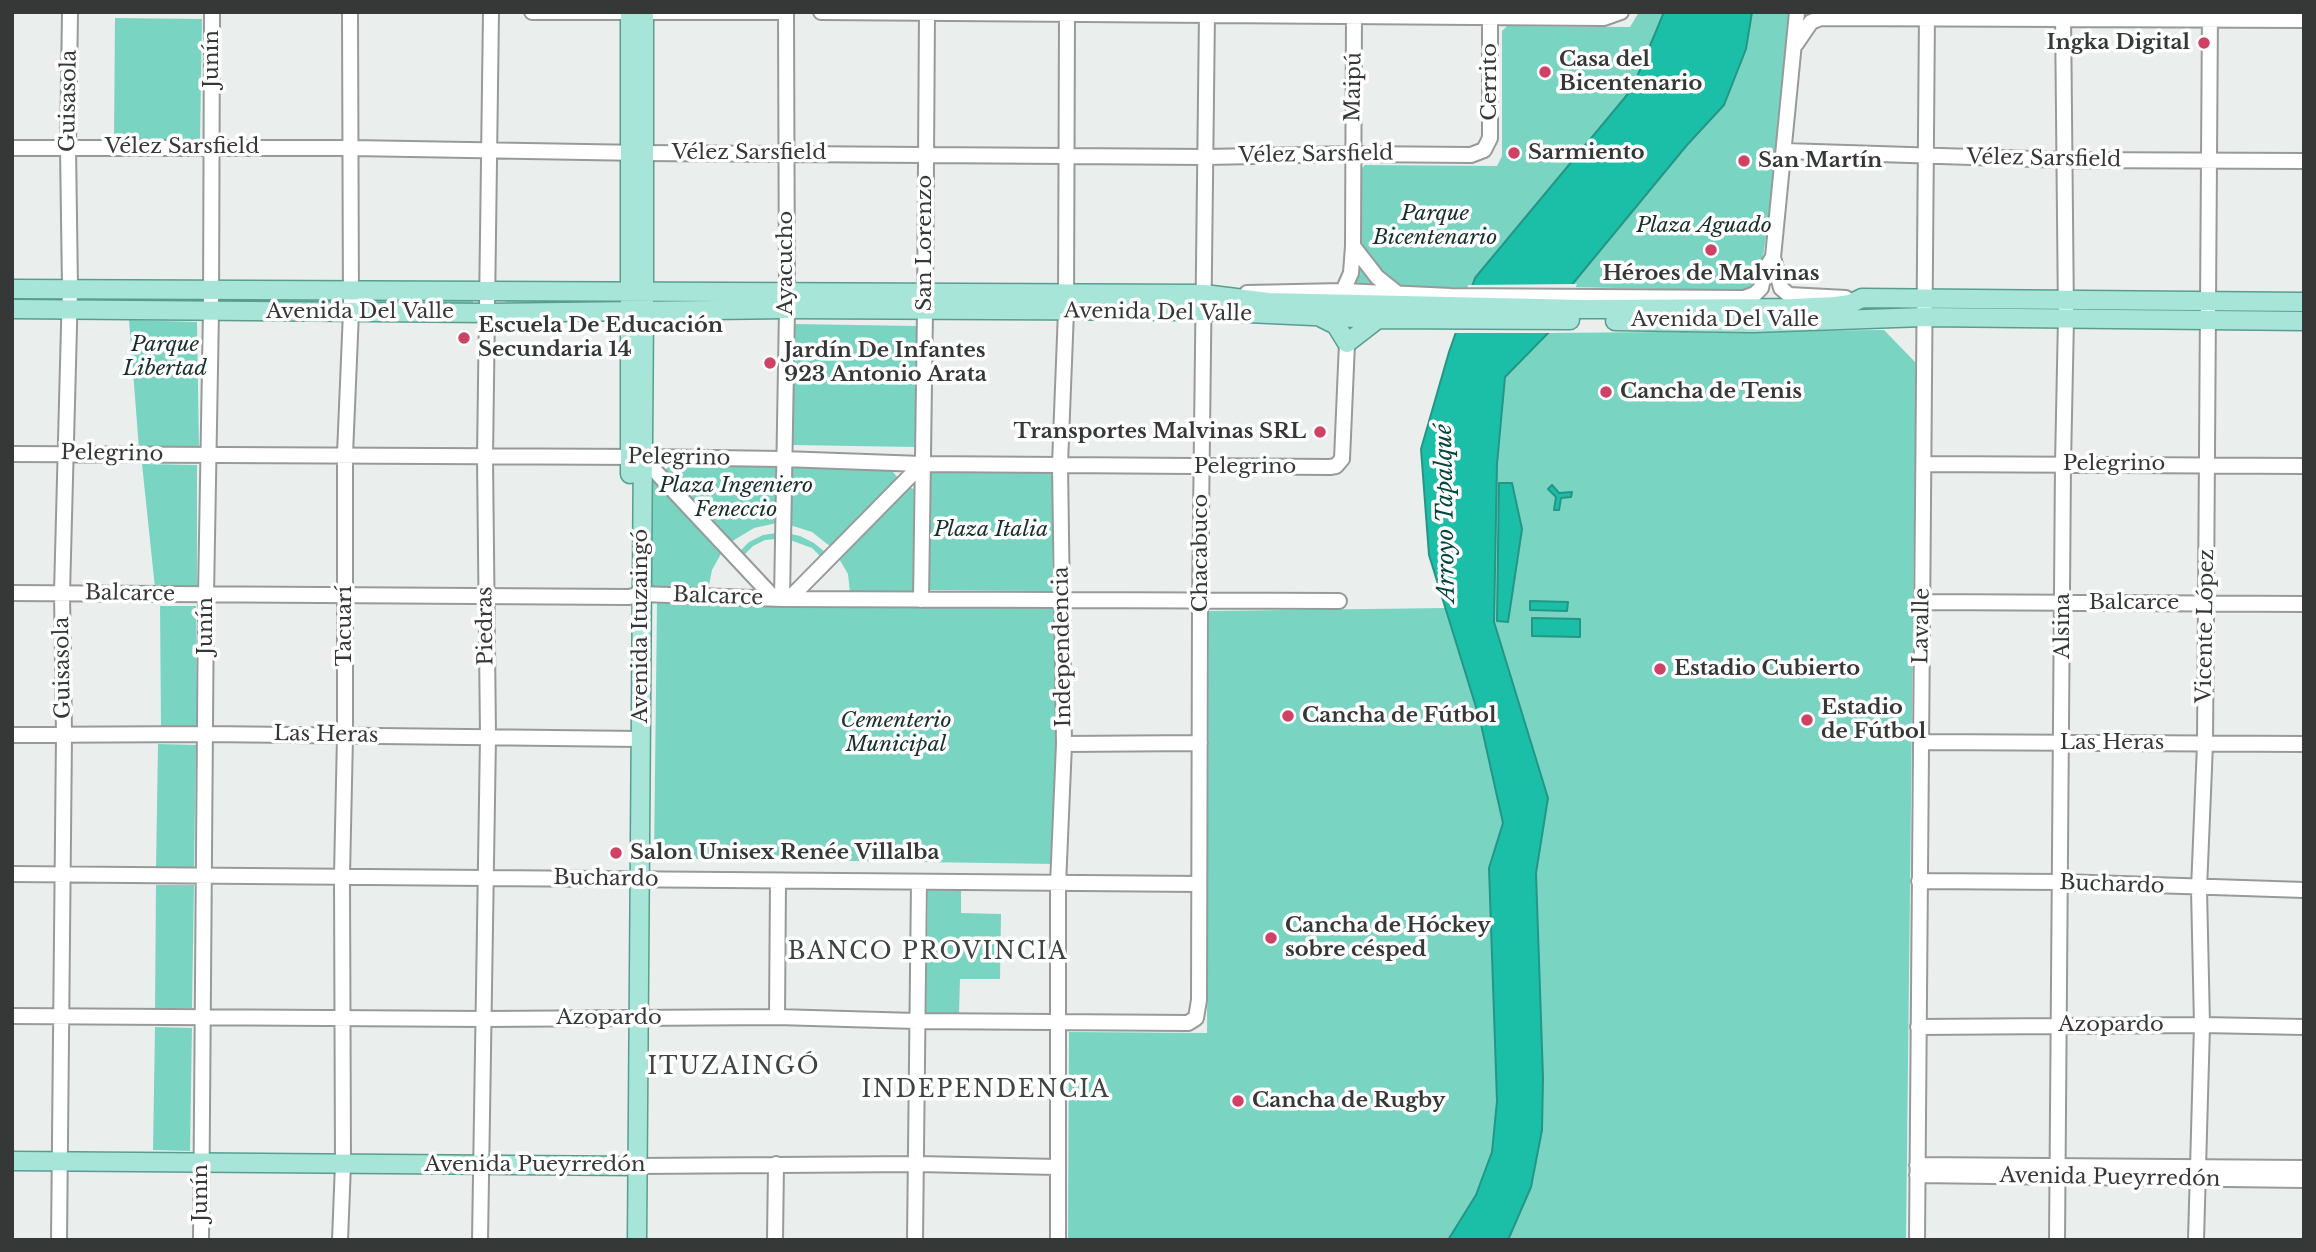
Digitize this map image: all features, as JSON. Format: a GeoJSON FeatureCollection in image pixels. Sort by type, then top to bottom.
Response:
{"type":"FeatureCollection","features":[{"type":"Feature","properties":{"kind":"main road","name":"Avenida Ituzaingó"},"geometry":{"type":"LineString","coordinates":[[625,1240],[631,1167],[633,1018],[638,311],[637,13]]}},
{"type":"Feature","properties":{"kind":"main road","name":"Avenida Del Valle"},"geometry":{"type":"LineString","coordinates":[[12,289],[637,291],[787,300],[1268,302],[1583,309],[1794,308],[1850,304],[1863,298],[2304,302]]}},
{"type":"Feature","properties":{"kind":"main road","name":"Avenida Del Valle"},"geometry":{"type":"LineString","coordinates":[[12,309],[488,313],[638,311],[787,300]]}},
{"type":"Feature","properties":{"kind":"main road","name":"Avenida Del Valle"},"geometry":{"type":"LineString","coordinates":[[1204,303],[1317,316],[1378,319],[1451,307]]}},
{"type":"Feature","properties":{"kind":"main road","name":"Avenida Del Valle"},"geometry":{"type":"LineString","coordinates":[[1583,309],[1753,323],[1924,317],[2304,321]]}},
{"type":"Feature","properties":{"kind":"main road"},"geometry":{"type":"LineString","coordinates":[[1317,316],[1336,325],[1347,343],[1378,319]]}},
{"type":"Feature","properties":{"kind":"main road","name":"Avenida Pueyrredón"},"geometry":{"type":"LineString","coordinates":[[12,1161],[631,1167]]}},
{"type":"Feature","properties":{"kind":"main road","name":"Avenida Ituzaingó"},"geometry":{"type":"LineString","coordinates":[[631,1167],[636,1240]]}},
{"type":"Feature","properties":{"kind":"street","name":"Guisasola"},"geometry":{"type":"LineString","coordinates":[[58,1240],[64,735],[62,593],[70,288],[70,12]]}},
{"type":"Feature","properties":{"kind":"street","name":"Junín"},"geometry":{"type":"LineString","coordinates":[[201,1240],[212,12]]}},
{"type":"Feature","properties":{"kind":"street","name":"Tacuarí"},"geometry":{"type":"LineString","coordinates":[[340,1240],[343,1164],[345,454],[351,312],[350,12]]}},
{"type":"Feature","properties":{"kind":"street","name":"Piedras"},"geometry":{"type":"LineString","coordinates":[[480,1240],[488,737],[485,457],[491,12]]}},
{"type":"Feature","properties":{"kind":"street"},"geometry":{"type":"LineString","coordinates":[[532,12],[779,12]]}},
{"type":"Feature","properties":{"kind":"street","name":"Ayacucho"},"geometry":{"type":"LineString","coordinates":[[782,598],[787,300],[786,12]]}},
{"type":"Feature","properties":{"kind":"street"},"geometry":{"type":"LineString","coordinates":[[821,12],[1490,14],[1610,17],[1621,12]]}},
{"type":"Feature","properties":{"kind":"street","name":"San Lorenzo"},"geometry":{"type":"LineString","coordinates":[[920,600],[927,12]]}},
{"type":"Feature","properties":{"kind":"street"},"geometry":{"type":"LineString","coordinates":[[1797,12],[1773,257],[1782,288],[1789,295],[1863,298]]}},
{"type":"Feature","properties":{"kind":"street","name":"Independencia"},"geometry":{"type":"LineString","coordinates":[[1058,1240],[1058,885],[1064,744],[1060,464],[1066,302],[1067,13]]}},
{"type":"Feature","properties":{"kind":"street","name":"Chacabuco"},"geometry":{"type":"LineString","coordinates":[[1198,1010],[1207,13]]}},
{"type":"Feature","properties":{"kind":"street","name":"Maipú"},"geometry":{"type":"LineString","coordinates":[[1343,291],[1351,273],[1353,246],[1354,14]]}},
{"type":"Feature","properties":{"kind":"street","name":"Cerrito"},"geometry":{"type":"LineString","coordinates":[[1484,149],[1490,134],[1490,14]]}},
{"type":"Feature","properties":{"kind":"street"},"geometry":{"type":"LineString","coordinates":[[1794,48],[1816,15],[2304,20]]}},
{"type":"Feature","properties":{"kind":"street","name":"Lavalle"},"geometry":{"type":"LineString","coordinates":[[1917,1240],[1927,15]]}},
{"type":"Feature","properties":{"kind":"street","name":"Alsina"},"geometry":{"type":"LineString","coordinates":[[2057,1240],[2066,318],[2063,16]]}},
{"type":"Feature","properties":{"kind":"street","name":"Vicente López"},"geometry":{"type":"LineString","coordinates":[[2196,1240],[2202,1025],[2199,889],[2205,744],[2210,17]]}},
{"type":"Feature","properties":{"kind":"street","name":"Vélez Sarsfield"},"geometry":{"type":"LineString","coordinates":[[12,148],[352,148],[1206,157],[1471,155],[1484,149]]}},
{"type":"Feature","properties":{"kind":"street","name":"Vélez Sarsfield"},"geometry":{"type":"LineString","coordinates":[[1785,151],[2065,160],[2304,161]]}},
{"type":"Feature","properties":{"kind":"street"},"geometry":{"type":"LineString","coordinates":[[1353,246],[1377,277],[1397,293]]}},
{"type":"Feature","properties":{"kind":"street","name":"Avenida Del Valle"},"geometry":{"type":"LineString","coordinates":[[1583,309],[1749,297],[1761,288],[1765,270],[1773,257]]}},
{"type":"Feature","properties":{"kind":"street","name":"Avenida Del Valle"},"geometry":{"type":"LineString","coordinates":[[1204,303],[1343,291],[1397,293],[1451,307]]}},
{"type":"Feature","properties":{"kind":"street","name":"Pelegrino"},"geometry":{"type":"LineString","coordinates":[[12,454],[345,454],[783,459],[922,464],[1330,467],[1336,466],[1342,459],[1347,343]]}},
{"type":"Feature","properties":{"kind":"street"},"geometry":{"type":"LineString","coordinates":[[636,457],[782,598],[922,464]]}},
{"type":"Feature","properties":{"kind":"street","name":"Pelegrino"},"geometry":{"type":"LineString","coordinates":[[1924,464],[2304,466]]}},
{"type":"Feature","properties":{"kind":"street","name":"Balcarce"},"geometry":{"type":"LineString","coordinates":[[12,593],[1339,601]]}},
{"type":"Feature","properties":{"kind":"street","name":"Balcarce"},"geometry":{"type":"LineString","coordinates":[[1922,602],[2304,604]]}},
{"type":"Feature","properties":{"kind":"street","name":"Las Heras"},"geometry":{"type":"LineString","coordinates":[[12,735],[206,734],[634,739]]}},
{"type":"Feature","properties":{"kind":"street","name":"Las Heras"},"geometry":{"type":"LineString","coordinates":[[1920,742],[2304,744]]}},
{"type":"Feature","properties":{"kind":"street"},"geometry":{"type":"LineString","coordinates":[[1064,744],[1200,743]]}},
{"type":"Feature","properties":{"kind":"street","name":"Buchardo"},"geometry":{"type":"LineString","coordinates":[[12,874],[1058,885],[1199,884]]}},
{"type":"Feature","properties":{"kind":"street"},"geometry":{"type":"LineString","coordinates":[[777,1017],[778,881]]}},
{"type":"Feature","properties":{"kind":"street","name":"Buchardo"},"geometry":{"type":"LineString","coordinates":[[1919,881],[2061,882],[2199,889],[2304,890]]}},
{"type":"Feature","properties":{"kind":"street"},"geometry":{"type":"LineString","coordinates":[[915,1240],[919,882]]}},
{"type":"Feature","properties":{"kind":"street","name":"Azopardo"},"geometry":{"type":"LineString","coordinates":[[12,1016],[484,1019],[777,1017],[1188,1023],[1196,1017],[1198,1010]]}},
{"type":"Feature","properties":{"kind":"street","name":"Azopardo"},"geometry":{"type":"LineString","coordinates":[[1918,1027],[2304,1027]]}},
{"type":"Feature","properties":{"kind":"street"},"geometry":{"type":"LineString","coordinates":[[775,1240],[776,1164]]}},
{"type":"Feature","properties":{"kind":"street","name":"Avenida Pueyrredón"},"geometry":{"type":"LineString","coordinates":[[631,1167],[776,1164],[1057,1167]]}},
{"type":"Feature","properties":{"kind":"street","name":"Avenida Pueyrredón"},"geometry":{"type":"LineString","coordinates":[[1917,1170],[2198,1173],[2304,1168]]}},
{"type":"Feature","properties":{"kind":"street","name":"Avenida Pueyrredón"},"geometry":{"type":"LineString","coordinates":[[2198,1173],[2304,1180]]}},
{"type":"Feature","properties":{"kind":"green space","name":"Parque Bicentenario"},"geometry":{"type":"Polygon","coordinates":[[[1639,12],[1664,12],[1632,89],[1475,278],[1471,288],[1396,286],[1377,272],[1359,246],[1359,171],[1365,165],[1497,166],[1502,156],[1502,31],[1507,26],[1630,27],[1639,12]]]}},
{"type":"Feature","properties":{"kind":"green space","name":"Plaza Aguado"},"geometry":{"type":"Polygon","coordinates":[[[1752,12],[1789,12],[1771,203],[1759,284],[1750,291],[1570,287],[1687,145],[1724,105],[1746,49],[1752,12]]]}},
{"type":"Feature","properties":{"kind":"green space"},"geometry":{"type":"Polygon","coordinates":[[[115,18],[202,19],[200,140],[114,139],[115,18]]]}},
{"type":"Feature","properties":{"kind":"green space"},"geometry":{"type":"Polygon","coordinates":[[[1358,264],[1366,275],[1379,286],[1349,285],[1358,264]]]}},
{"type":"Feature","properties":{"kind":"green space"},"geometry":{"type":"Polygon","coordinates":[[[194,299],[194,302],[87,300],[194,299]]]}},
{"type":"Feature","properties":{"kind":"green space"},"geometry":{"type":"Polygon","coordinates":[[[505,299],[612,300],[612,303],[505,302],[505,299]]]}},
{"type":"Feature","properties":{"kind":"green space"},"geometry":{"type":"Polygon","coordinates":[[[334,300],[334,302],[227,301],[334,300]]]}},
{"type":"Feature","properties":{"kind":"green space"},"geometry":{"type":"Polygon","coordinates":[[[365,300],[473,301],[473,304],[365,303],[365,300]]]}},
{"type":"Feature","properties":{"kind":"green space","name":"Parque Libertad"},"geometry":{"type":"Polygon","coordinates":[[[129,320],[197,322],[199,448],[139,449],[129,320]]]}},
{"type":"Feature","properties":{"kind":"green space","name":"Plaza Ingeniero Feneccio"},"geometry":{"type":"Polygon","coordinates":[[[794,324],[918,326],[915,447],[792,445],[794,324]]]}},
{"type":"Feature","properties":{"kind":"green space"},"geometry":{"type":"Polygon","coordinates":[[[1884,330],[1916,363],[1906,1240],[1508,1240],[1531,1187],[1543,1078],[1536,873],[1548,798],[1494,622],[1497,464],[1505,377],[1548,333],[1884,330]]]}},
{"type":"Feature","properties":{"kind":"green space","name":"Plaza Ingeniero Feneccio"},"geometry":{"type":"Polygon","coordinates":[[[673,463],[778,464],[777,523],[754,528],[731,542],[664,471],[673,463]]]}},
{"type":"Feature","properties":{"kind":"green space"},"geometry":{"type":"Polygon","coordinates":[[[142,464],[197,465],[197,588],[155,588],[142,464]]]}},
{"type":"Feature","properties":{"kind":"green space","name":"Plaza Ingeniero Feneccio"},"geometry":{"type":"Polygon","coordinates":[[[790,464],[889,467],[898,478],[831,547],[812,532],[790,525],[790,464]]]}},
{"type":"Feature","properties":{"kind":"green space","name":"Plaza Italia"},"geometry":{"type":"Polygon","coordinates":[[[931,469],[1054,471],[1052,591],[928,590],[931,469]]]}},
{"type":"Feature","properties":{"kind":"green space","name":"Plaza Ingeniero Feneccio"},"geometry":{"type":"Polygon","coordinates":[[[655,479],[722,552],[712,570],[708,590],[648,588],[647,487],[655,479]]]}},
{"type":"Feature","properties":{"kind":"green space","name":"Plaza Ingeniero Feneccio"},"geometry":{"type":"Polygon","coordinates":[[[908,486],[917,491],[915,594],[850,593],[848,574],[838,557],[908,486]]]}},
{"type":"Feature","properties":{"kind":"green space","name":"Plaza Ingeniero Feneccio"},"geometry":{"type":"Polygon","coordinates":[[[776,533],[776,539],[765,540],[753,546],[744,555],[740,551],[749,542],[763,535],[776,533]]]}},
{"type":"Feature","properties":{"kind":"green space","name":"Plaza Ingeniero Feneccio"},"geometry":{"type":"Polygon","coordinates":[[[791,534],[814,543],[825,552],[820,556],[812,548],[790,540],[791,534]]]}},
{"type":"Feature","properties":{"kind":"green space","name":"Cementerio Municipal"},"geometry":{"type":"Polygon","coordinates":[[[657,603],[1057,605],[1055,864],[654,858],[657,603]]]}},
{"type":"Feature","properties":{"kind":"green space"},"geometry":{"type":"Polygon","coordinates":[[[160,606],[196,606],[197,729],[161,729],[160,606]]]}},
{"type":"Feature","properties":{"kind":"green space"},"geometry":{"type":"Polygon","coordinates":[[[1445,608],[1480,720],[1503,823],[1489,868],[1497,1101],[1492,1152],[1476,1195],[1448,1240],[1068,1240],[1069,1032],[1207,1033],[1209,611],[1445,608]]]}},
{"type":"Feature","properties":{"kind":"green space"},"geometry":{"type":"Polygon","coordinates":[[[158,744],[196,745],[194,869],[156,868],[158,744]]]}},
{"type":"Feature","properties":{"kind":"green space"},"geometry":{"type":"Polygon","coordinates":[[[156,885],[194,885],[192,1008],[155,1008],[156,885]]]}},
{"type":"Feature","properties":{"kind":"green space"},"geometry":{"type":"Polygon","coordinates":[[[928,888],[961,889],[961,913],[1001,914],[1000,979],[960,979],[959,1014],[926,1014],[928,888]]]}},
{"type":"Feature","properties":{"kind":"green space"},"geometry":{"type":"Polygon","coordinates":[[[155,1027],[192,1028],[190,1151],[153,1150],[155,1027]]]}},
{"type":"Feature","properties":{"kind":"water","name":"Arroyo Tapalqué"},"geometry":{"type":"Polygon","coordinates":[[[1664,12],[1752,12],[1746,49],[1724,105],[1687,145],[1570,287],[1555,326],[1505,377],[1497,464],[1494,622],[1548,798],[1536,873],[1543,1078],[1542,1130],[1531,1187],[1508,1240],[1448,1240],[1476,1195],[1492,1152],[1497,1101],[1489,868],[1503,823],[1480,720],[1429,555],[1421,449],[1449,352],[1475,278],[1632,89],[1664,12]]]}},
{"type":"Feature","properties":{"kind":"water"},"geometry":{"type":"Polygon","coordinates":[[[1499,483],[1512,483],[1522,529],[1508,622],[1497,621],[1499,483]]]}},
{"type":"Feature","properties":{"kind":"water"},"geometry":{"type":"Polygon","coordinates":[[[1552,485],[1559,493],[1572,492],[1571,497],[1561,498],[1559,510],[1554,510],[1556,497],[1548,489],[1552,485]]]}},
{"type":"Feature","properties":{"kind":"water"},"geometry":{"type":"Polygon","coordinates":[[[1530,601],[1568,602],[1567,611],[1530,610],[1530,601]]]}},
{"type":"Feature","properties":{"kind":"water"},"geometry":{"type":"Polygon","coordinates":[[[1532,618],[1580,619],[1580,637],[1532,636],[1532,618]]]}},
{"type":"Feature","properties":{"kind":"pier"},"geometry":{"type":"Polygon","coordinates":[[[1577,284],[1554,333],[1452,333],[1468,285],[1577,284]]]}},
{"type":"Feature","properties":{"kind":"place","name":"Ingka Digital"},"geometry":{"type":"Point","coordinates":[2204,43]}},
{"type":"Feature","properties":{"kind":"place","name":"Casa del Bicentenario"},"geometry":{"type":"Point","coordinates":[1545,72]}},
{"type":"Feature","properties":{"kind":"place","name":"Sarmiento"},"geometry":{"type":"Point","coordinates":[1514,153]}},
{"type":"Feature","properties":{"kind":"place","name":"San Martín"},"geometry":{"type":"Point","coordinates":[1744,161]}},
{"type":"Feature","properties":{"kind":"place","name":"Héroes de Malvinas"},"geometry":{"type":"Point","coordinates":[1711,250]}},
{"type":"Feature","properties":{"kind":"place","name":"Escuela De Educación Secundaria 14"},"geometry":{"type":"Point","coordinates":[464,338]}},
{"type":"Feature","properties":{"kind":"place","name":"Jardín De Infantes 923 Antonio Arata"},"geometry":{"type":"Point","coordinates":[770,363]}},
{"type":"Feature","properties":{"kind":"place","name":"Cancha de Tenis"},"geometry":{"type":"Point","coordinates":[1606,392]}},
{"type":"Feature","properties":{"kind":"place","name":"Transportes Malvinas SRL"},"geometry":{"type":"Point","coordinates":[1320,432]}},
{"type":"Feature","properties":{"kind":"place","name":"Estadio Cubierto"},"geometry":{"type":"Point","coordinates":[1660,669]}},
{"type":"Feature","properties":{"kind":"place","name":"Cancha de Fútbol"},"geometry":{"type":"Point","coordinates":[1288,716]}},
{"type":"Feature","properties":{"kind":"place","name":"Estadio de Fútbol"},"geometry":{"type":"Point","coordinates":[1807,720]}},
{"type":"Feature","properties":{"kind":"place","name":"Salon Unisex Renée Villalba"},"geometry":{"type":"Point","coordinates":[616,853]}},
{"type":"Feature","properties":{"kind":"place","name":"Cancha de Hóckey sobre césped"},"geometry":{"type":"Point","coordinates":[1271,938]}},
{"type":"Feature","properties":{"kind":"place","name":"Cancha de Rugby"},"geometry":{"type":"Point","coordinates":[1238,1101]}},
{"type":"Feature","properties":{"kind":"district","name":"BANCO PROVINCIA"},"geometry":{"type":"Point","coordinates":[928,953]}},
{"type":"Feature","properties":{"kind":"district","name":"ITUZAINGÓ"},"geometry":{"type":"Point","coordinates":[734,1068]}},
{"type":"Feature","properties":{"kind":"district","name":"INDEPENDENCIA"},"geometry":{"type":"Point","coordinates":[986,1091]}}]}
